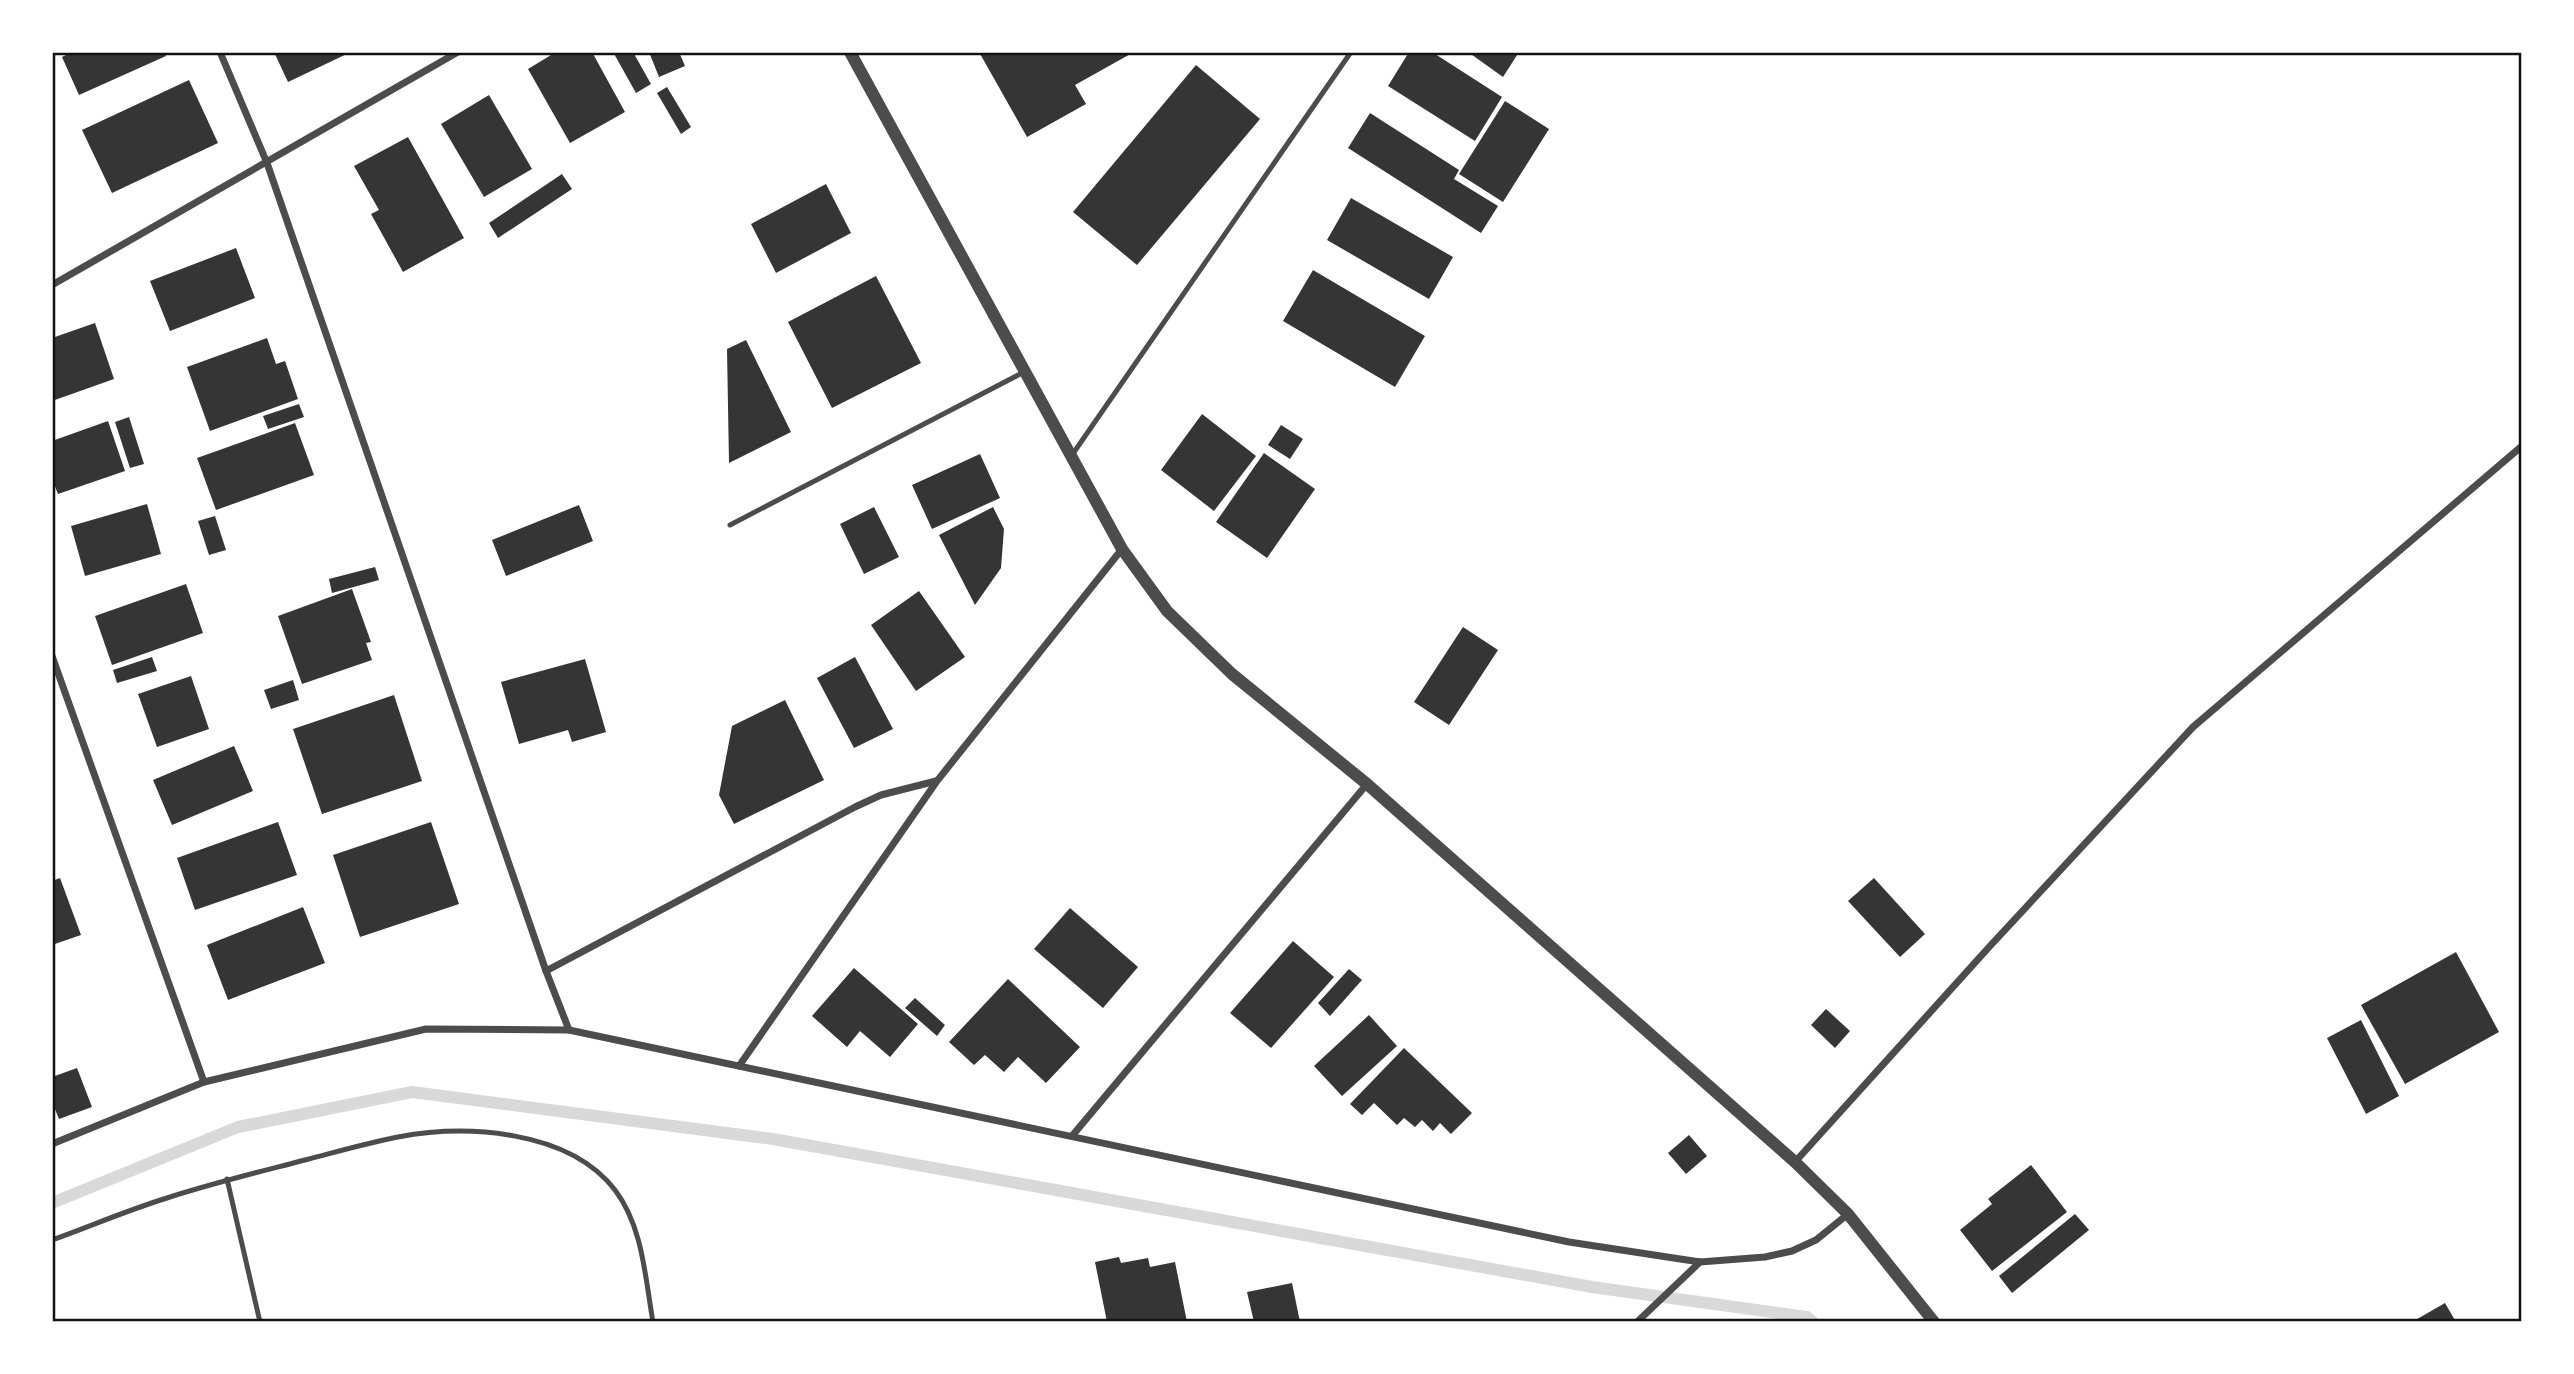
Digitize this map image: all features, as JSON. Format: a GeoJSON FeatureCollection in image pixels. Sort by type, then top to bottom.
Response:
{"type":"FeatureCollection","features":[{"type":"Feature","properties":{"kind":"street"},"geometry":{"type":"LineString","coordinates":[[220,52],[267,163],[546,971],[569,1030]]}},
{"type":"Feature","properties":{"kind":"street"},"geometry":{"type":"LineString","coordinates":[[52,285],[458,52]]}},
{"type":"Feature","properties":{"kind":"street"},"geometry":{"type":"LineString","coordinates":[[850,52],[1122,550],[1167,611],[1232,674],[1367,784],[1795,1162],[1848,1214],[1934,1321]]}},
{"type":"Feature","properties":{"kind":"street"},"geometry":{"type":"LineString","coordinates":[[1795,1162],[2193,727],[2522,446]]}},
{"type":"Feature","properties":{"kind":"street"},"geometry":{"type":"LineString","coordinates":[[739,1066],[937,781],[1122,550]]}},
{"type":"Feature","properties":{"kind":"street"},"geometry":{"type":"LineString","coordinates":[[52,656],[204,1083]]}},
{"type":"Feature","properties":{"kind":"street"},"geometry":{"type":"LineString","coordinates":[[546,971],[855,807],[881,795],[937,781]]}},
{"type":"Feature","properties":{"kind":"street"},"geometry":{"type":"LineString","coordinates":[[1072,1136],[1367,784]]}},
{"type":"Feature","properties":{"kind":"street"},"geometry":{"type":"LineString","coordinates":[[52,1144],[204,1083],[426,1029],[569,1030],[1569,1242],[1700,1262],[1765,1258],[1792,1251],[1816,1240],[1848,1214]]}},
{"type":"Feature","properties":{"kind":"street"},"geometry":{"type":"LineString","coordinates":[[1637,1321],[1700,1262]]}},
{"type":"Feature","properties":{"kind":"lane"},"geometry":{"type":"LineString","coordinates":[[1070,457],[1351,52]]}},
{"type":"Feature","properties":{"kind":"lane"},"geometry":{"type":"LineString","coordinates":[[730,524],[1024,372]]}},
{"type":"Feature","properties":{"kind":"lane"},"geometry":{"type":"LineString","coordinates":[[52,1240],[165,1198],[399,1137],[446,1132],[492,1134],[528,1139],[564,1149],[600,1174],[615,1191],[631,1216],[653,1321]]}},
{"type":"Feature","properties":{"kind":"lane"},"geometry":{"type":"LineString","coordinates":[[227,1180],[260,1321]]}},
{"type":"Feature","properties":{"kind":"building"},"geometry":{"type":"Polygon","coordinates":[[[72,52],[164,52],[166,56],[79,95],[62,57],[72,52]]]}},
{"type":"Feature","properties":{"kind":"building"},"geometry":{"type":"Polygon","coordinates":[[[274,52],[351,52],[288,82],[274,52]]]}},
{"type":"Feature","properties":{"kind":"building"},"geometry":{"type":"Polygon","coordinates":[[[556,52],[592,52],[625,112],[570,143],[528,69],[556,52]]]}},
{"type":"Feature","properties":{"kind":"building"},"geometry":{"type":"Polygon","coordinates":[[[613,52],[633,52],[651,84],[636,93],[613,52]]]}},
{"type":"Feature","properties":{"kind":"building"},"geometry":{"type":"Polygon","coordinates":[[[649,52],[679,52],[685,66],[659,77],[649,52]]]}},
{"type":"Feature","properties":{"kind":"building"},"geometry":{"type":"Polygon","coordinates":[[[979,52],[1134,52],[1075,85],[1086,104],[1027,137],[979,52]]]}},
{"type":"Feature","properties":{"kind":"building"},"geometry":{"type":"Polygon","coordinates":[[[1409,52],[1432,52],[1502,97],[1475,141],[1388,86],[1409,52]]]}},
{"type":"Feature","properties":{"kind":"building"},"geometry":{"type":"Polygon","coordinates":[[[1468,52],[1519,52],[1503,77],[1468,52]]]}},
{"type":"Feature","properties":{"kind":"building"},"geometry":{"type":"Polygon","coordinates":[[[1196,65],[1260,119],[1137,265],[1073,212],[1196,65]]]}},
{"type":"Feature","properties":{"kind":"building"},"geometry":{"type":"Polygon","coordinates":[[[189,80],[218,143],[112,193],[82,130],[189,80]]]}},
{"type":"Feature","properties":{"kind":"building"},"geometry":{"type":"Polygon","coordinates":[[[667,87],[691,127],[681,134],[657,93],[667,87]]]}},
{"type":"Feature","properties":{"kind":"building"},"geometry":{"type":"Polygon","coordinates":[[[489,95],[532,169],[484,197],[441,124],[489,95]]]}},
{"type":"Feature","properties":{"kind":"building"},"geometry":{"type":"Polygon","coordinates":[[[1505,101],[1549,129],[1503,202],[1459,174],[1505,101]]]}},
{"type":"Feature","properties":{"kind":"building"},"geometry":{"type":"Polygon","coordinates":[[[1370,113],[1459,170],[1454,179],[1498,206],[1481,233],[1348,148],[1370,113]]]}},
{"type":"Feature","properties":{"kind":"building"},"geometry":{"type":"Polygon","coordinates":[[[408,137],[464,238],[403,272],[371,214],[379,210],[354,166],[408,137]]]}},
{"type":"Feature","properties":{"kind":"building"},"geometry":{"type":"Polygon","coordinates":[[[562,174],[572,189],[498,238],[489,223],[562,174]]]}},
{"type":"Feature","properties":{"kind":"building"},"geometry":{"type":"Polygon","coordinates":[[[826,184],[851,233],[776,273],[751,224],[826,184]]]}},
{"type":"Feature","properties":{"kind":"building"},"geometry":{"type":"Polygon","coordinates":[[[1351,198],[1453,257],[1429,299],[1327,240],[1351,198]]]}},
{"type":"Feature","properties":{"kind":"building"},"geometry":{"type":"Polygon","coordinates":[[[236,248],[255,298],[170,331],[150,281],[236,248]]]}},
{"type":"Feature","properties":{"kind":"building"},"geometry":{"type":"Polygon","coordinates":[[[1313,270],[1425,336],[1395,387],[1283,321],[1313,270]]]}},
{"type":"Feature","properties":{"kind":"building"},"geometry":{"type":"Polygon","coordinates":[[[876,276],[921,363],[832,408],[788,322],[876,276]]]}},
{"type":"Feature","properties":{"kind":"building"},"geometry":{"type":"Polygon","coordinates":[[[95,323],[114,379],[52,401],[52,338],[95,323]]]}},
{"type":"Feature","properties":{"kind":"building"},"geometry":{"type":"Polygon","coordinates":[[[267,338],[276,364],[285,361],[298,399],[210,431],[187,367],[267,338]]]}},
{"type":"Feature","properties":{"kind":"building"},"geometry":{"type":"Polygon","coordinates":[[[746,340],[791,432],[729,463],[727,349],[746,340]]]}},
{"type":"Feature","properties":{"kind":"building"},"geometry":{"type":"Polygon","coordinates":[[[299,404],[304,417],[268,429],[263,416],[299,404]]]}},
{"type":"Feature","properties":{"kind":"building"},"geometry":{"type":"Polygon","coordinates":[[[1202,414],[1256,456],[1214,511],[1161,470],[1202,414]]]}},
{"type":"Feature","properties":{"kind":"building"},"geometry":{"type":"Polygon","coordinates":[[[129,417],[144,464],[130,468],[115,422],[129,417]]]}},
{"type":"Feature","properties":{"kind":"building"},"geometry":{"type":"Polygon","coordinates":[[[108,421],[125,471],[58,494],[52,479],[52,441],[108,421]]]}},
{"type":"Feature","properties":{"kind":"building"},"geometry":{"type":"Polygon","coordinates":[[[295,423],[314,475],[216,510],[197,458],[295,423]]]}},
{"type":"Feature","properties":{"kind":"building"},"geometry":{"type":"Polygon","coordinates":[[[1281,425],[1303,439],[1290,459],[1268,445],[1281,425]]]}},
{"type":"Feature","properties":{"kind":"building"},"geometry":{"type":"Polygon","coordinates":[[[1264,453],[1315,489],[1267,558],[1216,522],[1264,453]]]}},
{"type":"Feature","properties":{"kind":"building"},"geometry":{"type":"Polygon","coordinates":[[[980,454],[1000,498],[932,529],[912,485],[980,454]]]}},
{"type":"Feature","properties":{"kind":"building"},"geometry":{"type":"Polygon","coordinates":[[[147,504],[161,554],[85,576],[71,526],[147,504]]]}},
{"type":"Feature","properties":{"kind":"building"},"geometry":{"type":"Polygon","coordinates":[[[579,505],[593,541],[506,576],[492,540],[579,505]]]}},
{"type":"Feature","properties":{"kind":"building"},"geometry":{"type":"Polygon","coordinates":[[[874,507],[899,557],[864,574],[840,524],[874,507]]]}},
{"type":"Feature","properties":{"kind":"building"},"geometry":{"type":"Polygon","coordinates":[[[993,507],[1004,529],[1001,568],[975,605],[939,535],[993,507]]]}},
{"type":"Feature","properties":{"kind":"building"},"geometry":{"type":"Polygon","coordinates":[[[215,516],[226,550],[209,555],[198,521],[215,516]]]}},
{"type":"Feature","properties":{"kind":"building"},"geometry":{"type":"Polygon","coordinates":[[[375,567],[379,580],[332,593],[329,579],[375,567]]]}},
{"type":"Feature","properties":{"kind":"building"},"geometry":{"type":"Polygon","coordinates":[[[186,584],[203,633],[112,665],[95,616],[186,584]]]}},
{"type":"Feature","properties":{"kind":"building"},"geometry":{"type":"Polygon","coordinates":[[[352,589],[371,642],[366,643],[372,660],[302,684],[278,616],[352,589]]]}},
{"type":"Feature","properties":{"kind":"building"},"geometry":{"type":"Polygon","coordinates":[[[919,591],[965,657],[916,691],[871,625],[919,591]]]}},
{"type":"Feature","properties":{"kind":"building"},"geometry":{"type":"Polygon","coordinates":[[[1463,627],[1498,650],[1449,725],[1414,702],[1463,627]]]}},
{"type":"Feature","properties":{"kind":"building"},"geometry":{"type":"Polygon","coordinates":[[[152,657],[157,671],[117,683],[113,670],[152,657]]]}},
{"type":"Feature","properties":{"kind":"building"},"geometry":{"type":"Polygon","coordinates":[[[855,657],[893,729],[854,748],[817,678],[855,657]]]}},
{"type":"Feature","properties":{"kind":"building"},"geometry":{"type":"Polygon","coordinates":[[[585,659],[606,732],[572,742],[568,730],[519,744],[501,682],[585,659]]]}},
{"type":"Feature","properties":{"kind":"building"},"geometry":{"type":"Polygon","coordinates":[[[191,676],[209,729],[157,747],[138,694],[191,676]]]}},
{"type":"Feature","properties":{"kind":"building"},"geometry":{"type":"Polygon","coordinates":[[[293,680],[299,700],[271,709],[264,690],[293,680]]]}},
{"type":"Feature","properties":{"kind":"building"},"geometry":{"type":"Polygon","coordinates":[[[394,695],[422,781],[322,814],[293,729],[394,695]]]}},
{"type":"Feature","properties":{"kind":"building"},"geometry":{"type":"Polygon","coordinates":[[[785,700],[824,780],[734,824],[719,795],[732,726],[785,700]]]}},
{"type":"Feature","properties":{"kind":"building"},"geometry":{"type":"Polygon","coordinates":[[[234,746],[253,791],[172,825],[153,780],[234,746]]]}},
{"type":"Feature","properties":{"kind":"building"},"geometry":{"type":"Polygon","coordinates":[[[278,822],[297,875],[195,910],[177,858],[278,822]]]}},
{"type":"Feature","properties":{"kind":"building"},"geometry":{"type":"Polygon","coordinates":[[[431,822],[459,904],[360,937],[333,855],[431,822]]]}},
{"type":"Feature","properties":{"kind":"building"},"geometry":{"type":"Polygon","coordinates":[[[60,878],[81,935],[52,945],[52,881],[60,878]]]}},
{"type":"Feature","properties":{"kind":"building"},"geometry":{"type":"Polygon","coordinates":[[[1874,878],[1925,934],[1900,957],[1848,901],[1874,878]]]}},
{"type":"Feature","properties":{"kind":"building"},"geometry":{"type":"Polygon","coordinates":[[[303,907],[325,963],[228,1000],[207,945],[303,907]]]}},
{"type":"Feature","properties":{"kind":"building"},"geometry":{"type":"Polygon","coordinates":[[[1070,908],[1138,967],[1103,1008],[1034,949],[1070,908]]]}},
{"type":"Feature","properties":{"kind":"building"},"geometry":{"type":"Polygon","coordinates":[[[1293,941],[1334,977],[1271,1048],[1230,1013],[1293,941]]]}},
{"type":"Feature","properties":{"kind":"building"},"geometry":{"type":"Polygon","coordinates":[[[2456,952],[2499,1032],[2405,1084],[2361,1005],[2456,952]]]}},
{"type":"Feature","properties":{"kind":"building"},"geometry":{"type":"Polygon","coordinates":[[[854,968],[918,1024],[890,1057],[860,1031],[847,1047],[812,1016],[854,968]]]}},
{"type":"Feature","properties":{"kind":"building"},"geometry":{"type":"Polygon","coordinates":[[[1349,969],[1362,980],[1330,1016],[1318,1003],[1349,969]]]}},
{"type":"Feature","properties":{"kind":"building"},"geometry":{"type":"Polygon","coordinates":[[[1008,979],[1080,1047],[1046,1083],[1018,1057],[1004,1072],[985,1055],[974,1065],[949,1042],[1008,979]]]}},
{"type":"Feature","properties":{"kind":"building"},"geometry":{"type":"Polygon","coordinates":[[[915,998],[945,1025],[937,1036],[905,1008],[915,998]]]}},
{"type":"Feature","properties":{"kind":"building"},"geometry":{"type":"Polygon","coordinates":[[[1826,1009],[1850,1031],[1835,1048],[1811,1025],[1826,1009]]]}},
{"type":"Feature","properties":{"kind":"building"},"geometry":{"type":"Polygon","coordinates":[[[1369,1015],[1397,1046],[1342,1096],[1314,1066],[1369,1015]]]}},
{"type":"Feature","properties":{"kind":"building"},"geometry":{"type":"Polygon","coordinates":[[[2361,1020],[2399,1096],[2366,1114],[2327,1038],[2361,1020]]]}},
{"type":"Feature","properties":{"kind":"building"},"geometry":{"type":"Polygon","coordinates":[[[1404,1048],[1472,1113],[1451,1134],[1440,1123],[1433,1131],[1422,1120],[1415,1127],[1404,1118],[1397,1125],[1374,1103],[1362,1115],[1350,1104],[1404,1048]]]}},
{"type":"Feature","properties":{"kind":"building"},"geometry":{"type":"Polygon","coordinates":[[[77,1068],[92,1107],[59,1119],[52,1102],[52,1077],[77,1068]]]}},
{"type":"Feature","properties":{"kind":"building"},"geometry":{"type":"Polygon","coordinates":[[[1689,1135],[1707,1156],[1686,1174],[1668,1153],[1689,1135]]]}},
{"type":"Feature","properties":{"kind":"building"},"geometry":{"type":"Polygon","coordinates":[[[2031,1165],[2067,1212],[1992,1271],[1960,1230],[1992,1204],[1988,1199],[2031,1165]]]}},
{"type":"Feature","properties":{"kind":"building"},"geometry":{"type":"Polygon","coordinates":[[[2075,1214],[2089,1230],[2012,1293],[1999,1276],[2075,1214]]]}},
{"type":"Feature","properties":{"kind":"building"},"geometry":{"type":"Polygon","coordinates":[[[1119,1257],[1121,1263],[1148,1258],[1150,1267],[1175,1262],[1187,1322],[1107,1322],[1095,1262],[1119,1257]]]}},
{"type":"Feature","properties":{"kind":"building"},"geometry":{"type":"Polygon","coordinates":[[[1292,1283],[1300,1322],[1254,1322],[1247,1292],[1292,1283]]]}},
{"type":"Feature","properties":{"kind":"building"},"geometry":{"type":"Polygon","coordinates":[[[2445,1303],[2456,1322],[2412,1322],[2445,1303]]]}},
{"type":"Feature","properties":{"kind":"waterway"},"geometry":{"type":"LineString","coordinates":[[52,1203],[238,1127],[412,1092],[773,1139],[1592,1287],[1807,1317],[1813,1322]]}}]}
